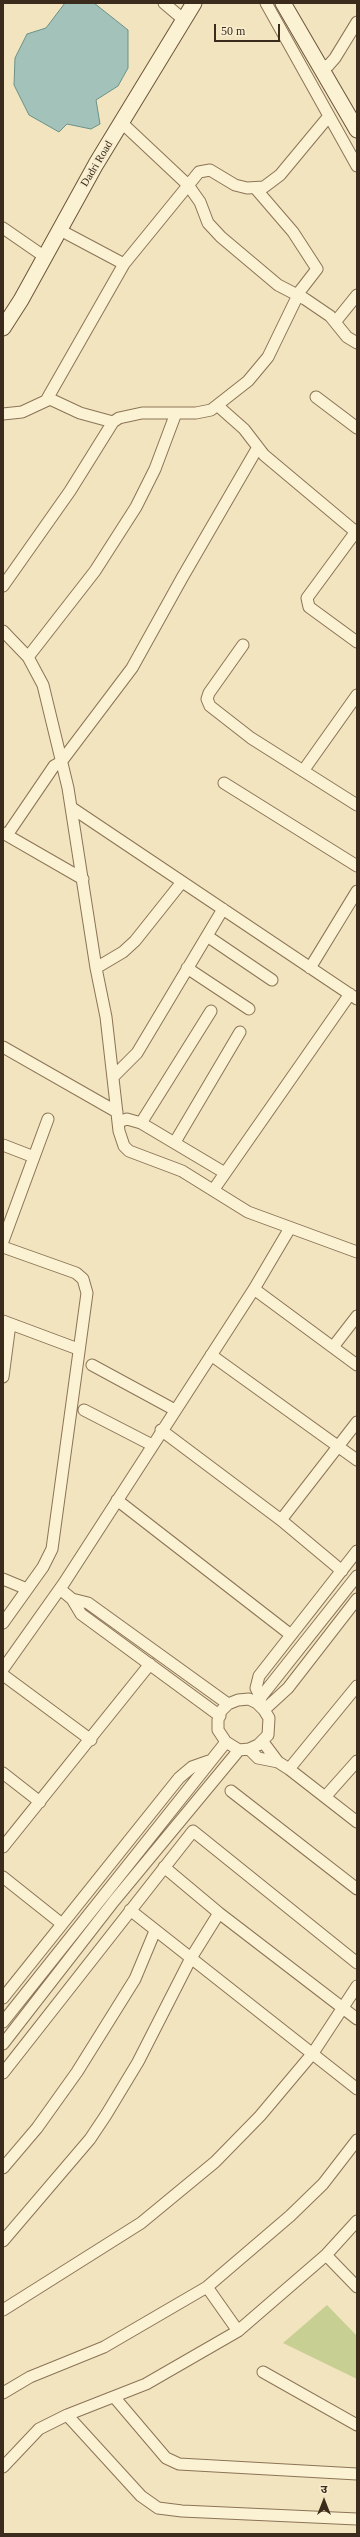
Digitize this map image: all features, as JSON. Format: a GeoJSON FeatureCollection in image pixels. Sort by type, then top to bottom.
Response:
{"type":"FeatureCollection","features":[{"type":"Feature","properties":{"kind":"main road","name":"Dadri Road"},"geometry":{"type":"LineString","coordinates":[[3,328],[122,123],[194,3]]}},
{"type":"Feature","properties":{"kind":"main road"},"geometry":{"type":"LineString","coordinates":[[283,3],[357,130]]}},
{"type":"Feature","properties":{"kind":"street"},"geometry":{"type":"LineString","coordinates":[[164,3],[184,20]]}},
{"type":"Feature","properties":{"kind":"street"},"geometry":{"type":"LineString","coordinates":[[266,3],[357,166]]}},
{"type":"Feature","properties":{"kind":"street"},"geometry":{"type":"LineString","coordinates":[[320,65],[328,66],[335,58],[357,22]]}},
{"type":"Feature","properties":{"kind":"street"},"geometry":{"type":"LineString","coordinates":[[3,414],[22,412],[47,399],[124,264],[199,172],[210,170],[235,184],[256,189],[272,183],[280,176],[329,116]]}},
{"type":"Feature","properties":{"kind":"street"},"geometry":{"type":"LineString","coordinates":[[122,123],[188,185],[214,230],[278,285],[298,295],[336,321],[347,337],[357,343]]}},
{"type":"Feature","properties":{"kind":"street"},"geometry":{"type":"LineString","coordinates":[[3,586],[70,491],[113,422],[129,415],[204,412],[218,406],[248,381],[268,357],[298,295],[316,271],[316,266],[293,232],[256,189]]}},
{"type":"Feature","properties":{"kind":"street"},"geometry":{"type":"LineString","coordinates":[[3,228],[45,256]]}},
{"type":"Feature","properties":{"kind":"street"},"geometry":{"type":"LineString","coordinates":[[60,230],[124,264]]}},
{"type":"Feature","properties":{"kind":"street"},"geometry":{"type":"LineString","coordinates":[[336,321],[356,297]]}},
{"type":"Feature","properties":{"kind":"street"},"geometry":{"type":"LineString","coordinates":[[316,397],[357,428]]}},
{"type":"Feature","properties":{"kind":"street"},"geometry":{"type":"LineString","coordinates":[[47,399],[89,416],[113,422]]}},
{"type":"Feature","properties":{"kind":"street"},"geometry":{"type":"LineString","coordinates":[[218,406],[244,429],[264,455],[305,491],[356,532],[310,593],[307,602],[313,611],[357,642]]}},
{"type":"Feature","properties":{"kind":"street"},"geometry":{"type":"LineString","coordinates":[[28,658],[95,571],[136,507],[155,469],[176,413]]}},
{"type":"Feature","properties":{"kind":"street"},"geometry":{"type":"LineString","coordinates":[[83,879],[5,834],[54,766],[61,762],[132,668],[258,447]]}},
{"type":"Feature","properties":{"kind":"street"},"geometry":{"type":"LineString","coordinates":[[3,631],[28,658],[43,685],[72,808],[96,968],[106,1017],[122,1140],[129,1150],[182,1171],[214,1189],[236,1206],[290,1228],[357,1252]]}},
{"type":"Feature","properties":{"kind":"street"},"geometry":{"type":"LineString","coordinates":[[243,645],[209,693],[208,703],[251,738],[357,805]]}},
{"type":"Feature","properties":{"kind":"street"},"geometry":{"type":"LineString","coordinates":[[303,771],[357,695]]}},
{"type":"Feature","properties":{"kind":"street"},"geometry":{"type":"LineString","coordinates":[[224,783],[357,866]]}},
{"type":"Feature","properties":{"kind":"street"},"geometry":{"type":"LineString","coordinates":[[72,808],[353,996],[214,1189]]}},
{"type":"Feature","properties":{"kind":"street"},"geometry":{"type":"LineString","coordinates":[[96,968],[124,952],[135,941],[182,882]]}},
{"type":"Feature","properties":{"kind":"street"},"geometry":{"type":"LineString","coordinates":[[310,968],[357,891]]}},
{"type":"Feature","properties":{"kind":"street"},"geometry":{"type":"LineString","coordinates":[[114,1076],[137,1053],[223,910]]}},
{"type":"Feature","properties":{"kind":"street"},"geometry":{"type":"LineString","coordinates":[[207,936],[272,980]]}},
{"type":"Feature","properties":{"kind":"street"},"geometry":{"type":"LineString","coordinates":[[187,968],[249,1009]]}},
{"type":"Feature","properties":{"kind":"street"},"geometry":{"type":"LineString","coordinates":[[141,1123],[211,1011]]}},
{"type":"Feature","properties":{"kind":"street"},"geometry":{"type":"LineString","coordinates":[[175,1142],[240,1032]]}},
{"type":"Feature","properties":{"kind":"street"},"geometry":{"type":"LineString","coordinates":[[3,1047],[118,1117],[141,1123],[225,1173]]}},
{"type":"Feature","properties":{"kind":"street"},"geometry":{"type":"LineString","coordinates":[[3,1241],[48,1120]]}},
{"type":"Feature","properties":{"kind":"street"},"geometry":{"type":"LineString","coordinates":[[3,1144],[34,1157]]}},
{"type":"Feature","properties":{"kind":"street"},"geometry":{"type":"LineString","coordinates":[[3,1670],[60,1589],[161,1430],[254,1289],[290,1228]]}},
{"type":"Feature","properties":{"kind":"street"},"geometry":{"type":"LineString","coordinates":[[3,1247],[76,1273],[83,1279],[87,1293],[78,1349],[52,1549],[44,1567],[3,1623]]}},
{"type":"Feature","properties":{"kind":"street"},"geometry":{"type":"LineString","coordinates":[[254,1289],[357,1365]]}},
{"type":"Feature","properties":{"kind":"street"},"geometry":{"type":"LineString","coordinates":[[333,1347],[357,1316]]}},
{"type":"Feature","properties":{"kind":"street"},"geometry":{"type":"LineString","coordinates":[[3,1377],[7,1322],[78,1349]]}},
{"type":"Feature","properties":{"kind":"street"},"geometry":{"type":"LineString","coordinates":[[211,1355],[357,1460]]}},
{"type":"Feature","properties":{"kind":"street"},"geometry":{"type":"LineString","coordinates":[[92,1365],[175,1410]]}},
{"type":"Feature","properties":{"kind":"street"},"geometry":{"type":"LineString","coordinates":[[84,1410],[152,1444]]}},
{"type":"Feature","properties":{"kind":"street"},"geometry":{"type":"LineString","coordinates":[[280,1520],[339,1447],[357,1422]]}},
{"type":"Feature","properties":{"kind":"street"},"geometry":{"type":"LineString","coordinates":[[161,1430],[280,1520],[342,1570]]}},
{"type":"Feature","properties":{"kind":"street"},"geometry":{"type":"LineString","coordinates":[[117,1500],[291,1635]]}},
{"type":"Feature","properties":{"kind":"street"},"geometry":{"type":"LineString","coordinates":[[3,2044],[114,1901],[244,1750],[263,1742],[268,1735],[269,1718],[261,1703],[256,1688],[259,1676],[357,1551]]}},
{"type":"Feature","properties":{"kind":"street"},"geometry":{"type":"LineString","coordinates":[[261,1703],[357,1576]]}},
{"type":"Feature","properties":{"kind":"street"},"geometry":{"type":"LineString","coordinates":[[3,1579],[27,1589]]}},
{"type":"Feature","properties":{"kind":"street"},"geometry":{"type":"LineString","coordinates":[[60,1589],[72,1599],[81,1614],[220,1716]]}},
{"type":"Feature","properties":{"kind":"street"},"geometry":{"type":"LineString","coordinates":[[72,1599],[88,1603],[228,1704]]}},
{"type":"Feature","properties":{"kind":"street"},"geometry":{"type":"LineString","coordinates":[[357,1599],[288,1688],[261,1703],[243,1699],[228,1704],[220,1716],[218,1730],[226,1742],[258,1758],[278,1762],[289,1768],[357,1822]]}},
{"type":"Feature","properties":{"kind":"street"},"geometry":{"type":"LineString","coordinates":[[3,1847],[91,1740],[150,1664]]}},
{"type":"Feature","properties":{"kind":"street"},"geometry":{"type":"LineString","coordinates":[[3,1675],[91,1740]]}},
{"type":"Feature","properties":{"kind":"street"},"geometry":{"type":"LineString","coordinates":[[289,1768],[357,1686]]}},
{"type":"Feature","properties":{"kind":"street"},"geometry":{"type":"LineString","coordinates":[[3,2022],[174,1809],[209,1761],[226,1742]]}},
{"type":"Feature","properties":{"kind":"street"},"geometry":{"type":"LineString","coordinates":[[263,1742],[278,1762]]}},
{"type":"Feature","properties":{"kind":"street"},"geometry":{"type":"LineString","coordinates":[[4,1994],[179,1778],[192,1767],[209,1761]]}},
{"type":"Feature","properties":{"kind":"street"},"geometry":{"type":"LineString","coordinates":[[325,1797],[357,1761]]}},
{"type":"Feature","properties":{"kind":"street"},"geometry":{"type":"LineString","coordinates":[[3,1773],[40,1802]]}},
{"type":"Feature","properties":{"kind":"street"},"geometry":{"type":"LineString","coordinates":[[231,1791],[357,1889]]}},
{"type":"Feature","properties":{"kind":"street"},"geometry":{"type":"LineString","coordinates":[[3,2073],[193,1831],[357,1963]]}},
{"type":"Feature","properties":{"kind":"street"},"geometry":{"type":"LineString","coordinates":[[164,1867],[219,1913],[344,2007],[357,2019]]}},
{"type":"Feature","properties":{"kind":"street"},"geometry":{"type":"LineString","coordinates":[[3,1877],[62,1924]]}},
{"type":"Feature","properties":{"kind":"street"},"geometry":{"type":"LineString","coordinates":[[130,1910],[357,2089]]}},
{"type":"Feature","properties":{"kind":"street"},"geometry":{"type":"LineString","coordinates":[[3,2241],[94,2133],[138,2062],[192,1958],[219,1913]]}},
{"type":"Feature","properties":{"kind":"street"},"geometry":{"type":"LineString","coordinates":[[3,2168],[37,2128],[78,2072],[135,1979],[155,1931]]}},
{"type":"Feature","properties":{"kind":"street"},"geometry":{"type":"LineString","coordinates":[[3,2310],[141,2223],[215,2162],[260,2116],[313,2053],[357,1986]]}},
{"type":"Feature","properties":{"kind":"street"},"geometry":{"type":"LineString","coordinates":[[3,2393],[30,2377],[104,2347],[207,2287],[290,2216],[322,2184],[357,2140]]}},
{"type":"Feature","properties":{"kind":"street"},"geometry":{"type":"LineString","coordinates":[[3,2467],[32,2434],[67,2415],[115,2398],[146,2384],[238,2331],[326,2255],[357,2221]]}},
{"type":"Feature","properties":{"kind":"street"},"geometry":{"type":"LineString","coordinates":[[326,2255],[357,2287]]}},
{"type":"Feature","properties":{"kind":"street"},"geometry":{"type":"LineString","coordinates":[[207,2287],[238,2331]]}},
{"type":"Feature","properties":{"kind":"street"},"geometry":{"type":"LineString","coordinates":[[263,2372],[357,2425]]}},
{"type":"Feature","properties":{"kind":"street"},"geometry":{"type":"LineString","coordinates":[[115,2398],[166,2458],[178,2464],[357,2474]]}},
{"type":"Feature","properties":{"kind":"street"},"geometry":{"type":"LineString","coordinates":[[67,2415],[141,2496],[158,2508],[182,2511],[357,2519]]}},
{"type":"Feature","properties":{"kind":"green space"},"geometry":{"type":"Polygon","coordinates":[[[327,2305],[357,2336],[357,2379],[283,2343],[327,2305]]]}},
{"type":"Feature","properties":{"kind":"water"},"geometry":{"type":"Polygon","coordinates":[[[65,3],[94,3],[128,30],[128,68],[118,86],[96,100],[100,124],[91,129],[67,124],[59,132],[29,115],[14,85],[15,58],[27,34],[46,28],[65,3]]]}}]}
